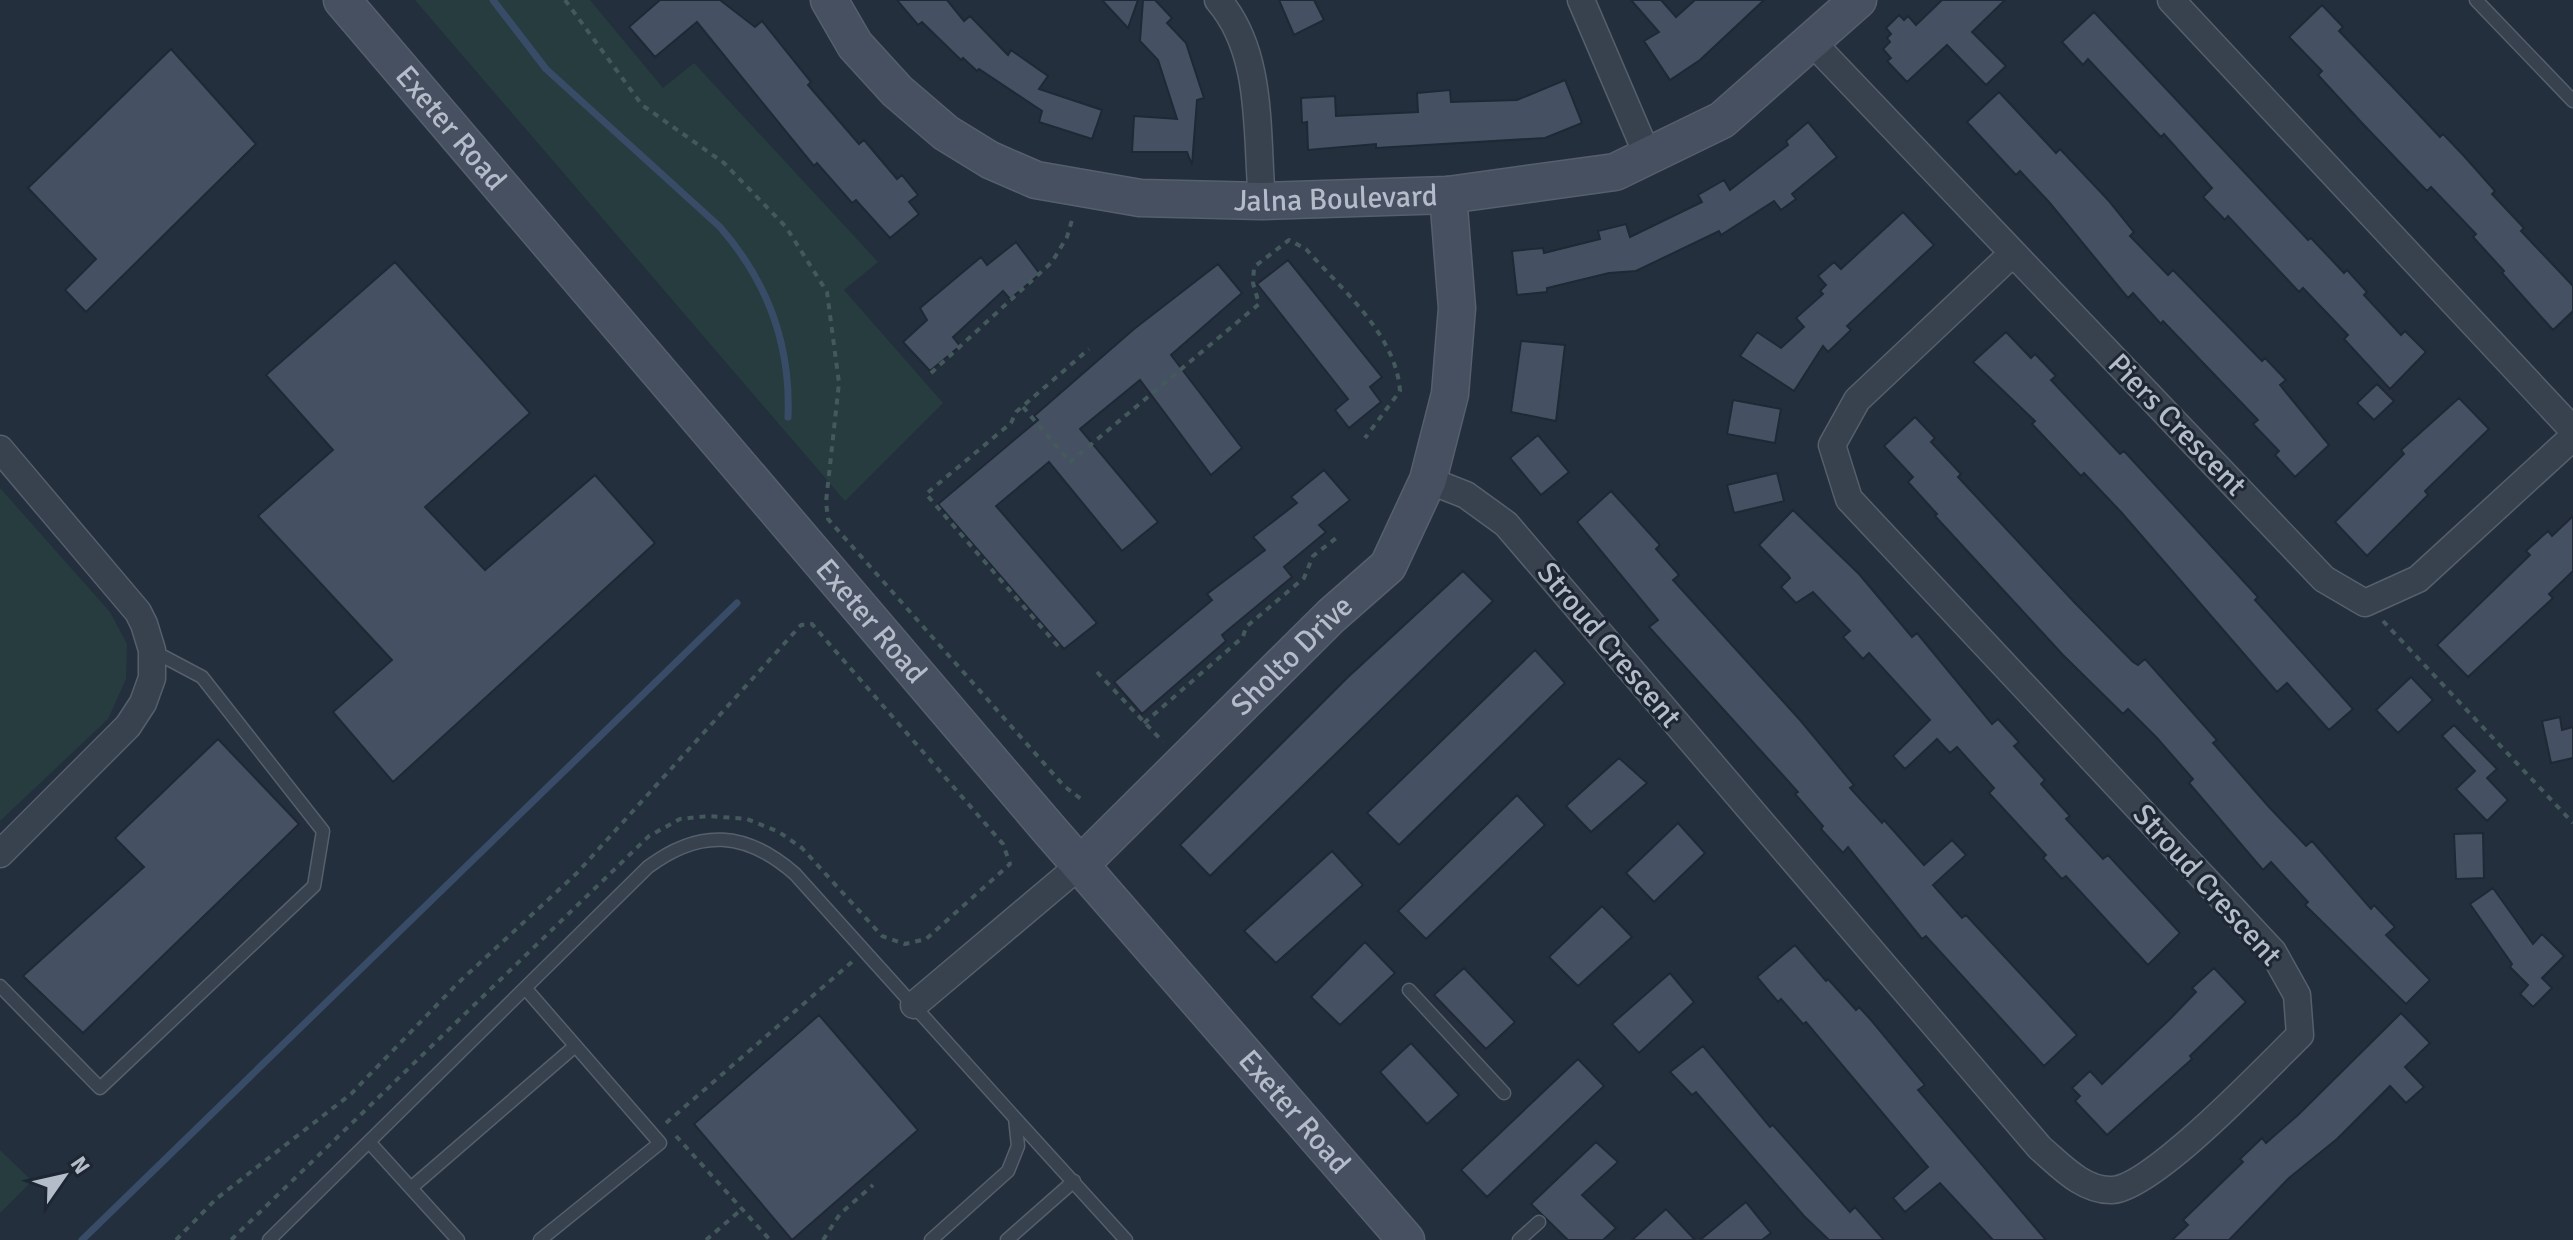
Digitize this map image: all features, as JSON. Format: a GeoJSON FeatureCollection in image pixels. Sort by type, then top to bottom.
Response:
{"type":"FeatureCollection","features":[{"type":"Feature","properties":{"kind":"street","name":"Exeter Road"},"geometry":{"type":"LineString","coordinates":[[342,0],[1080,865],[1406,1240]]}},
{"type":"Feature","properties":{"kind":"street","name":"Jalna Boulevard"},"geometry":{"type":"LineString","coordinates":[[829,0],[855,45],[897,91],[946,133],[990,160],[1036,180],[1140,198],[1262,201],[1448,195],[1615,172],[1649,159],[1722,120],[1858,0]]}},
{"type":"Feature","properties":{"kind":"street"},"geometry":{"type":"LineString","coordinates":[[1218,0],[1231,15],[1250,56],[1262,201]]}},
{"type":"Feature","properties":{"kind":"street"},"geometry":{"type":"LineString","coordinates":[[1581,0],[1649,159]]}},
{"type":"Feature","properties":{"kind":"street"},"geometry":{"type":"LineString","coordinates":[[2171,0],[2573,430]]}},
{"type":"Feature","properties":{"kind":"street","name":"Piers Crescent"},"geometry":{"type":"LineString","coordinates":[[1812,42],[2324,579],[2365,603]]}},
{"type":"Feature","properties":{"kind":"street","name":"Sholto Drive"},"geometry":{"type":"LineString","coordinates":[[914,1005],[1080,865],[1331,616],[1388,566],[1428,480],[1450,394],[1457,308],[1448,195]]}},
{"type":"Feature","properties":{"kind":"street","name":"Stroud Crescent"},"geometry":{"type":"LineString","coordinates":[[1428,480],[1466,495],[1506,524],[2040,1148],[2085,1185],[2112,1190],[2137,1182],[2190,1140],[2300,1035],[2297,995],[2273,952],[1849,499],[1832,445],[1857,400],[2013,253]]}},
{"type":"Feature","properties":{"kind":"street"},"geometry":{"type":"LineString","coordinates":[[2365,603],[2418,579],[2573,437]]}},
{"type":"Feature","properties":{"kind":"street"},"geometry":{"type":"LineString","coordinates":[[0,449],[138,612],[152,650],[152,678],[143,703],[128,726],[0,854]]}},
{"type":"Feature","properties":{"kind":"lane"},"geometry":{"type":"LineString","coordinates":[[2476,0],[2573,101]]}},
{"type":"Feature","properties":{"kind":"lane"},"geometry":{"type":"LineString","coordinates":[[0,986],[100,1088],[314,886],[323,831],[202,677],[152,650]]}},
{"type":"Feature","properties":{"kind":"lane"},"geometry":{"type":"LineString","coordinates":[[269,1240],[648,867],[670,851],[695,841],[723,839],[750,844],[774,855],[1126,1240]]}},
{"type":"Feature","properties":{"kind":"lane"},"geometry":{"type":"LineString","coordinates":[[526,989],[660,1143],[540,1240]]}},
{"type":"Feature","properties":{"kind":"lane"},"geometry":{"type":"LineString","coordinates":[[1409,990],[1504,1093]]}},
{"type":"Feature","properties":{"kind":"lane"},"geometry":{"type":"LineString","coordinates":[[412,1187],[574,1047]]}},
{"type":"Feature","properties":{"kind":"lane"},"geometry":{"type":"LineString","coordinates":[[931,1240],[1008,1171],[1018,1146],[1015,1118]]}},
{"type":"Feature","properties":{"kind":"lane"},"geometry":{"type":"LineString","coordinates":[[370,1143],[454,1235],[439,1240]]}},
{"type":"Feature","properties":{"kind":"lane"},"geometry":{"type":"LineString","coordinates":[[1007,1240],[1074,1181]]}},
{"type":"Feature","properties":{"kind":"lane"},"geometry":{"type":"LineString","coordinates":[[1519,1240],[1539,1222]]}},
{"type":"Feature","properties":{"kind":"path"},"geometry":{"type":"LineString","coordinates":[[565,0],[642,105],[724,163],[786,227],[827,292],[839,383],[826,502],[828,519],[1064,786],[1081,799]]}},
{"type":"Feature","properties":{"kind":"path"},"geometry":{"type":"LineString","coordinates":[[931,373],[1052,262],[1067,237],[1072,220]]}},
{"type":"Feature","properties":{"kind":"path"},"geometry":{"type":"LineString","coordinates":[[1023,407],[1070,462],[1259,304],[1253,283],[1254,267],[1289,240],[1306,249],[1382,335],[1399,376],[1400,391],[1365,438]]}},
{"type":"Feature","properties":{"kind":"path"},"geometry":{"type":"LineString","coordinates":[[1058,646],[926,494],[1011,423],[1023,407],[1089,349]]}},
{"type":"Feature","properties":{"kind":"path"},"geometry":{"type":"LineString","coordinates":[[1144,723],[1243,637],[1246,627],[1304,578],[1313,556],[1340,535]]}},
{"type":"Feature","properties":{"kind":"path"},"geometry":{"type":"LineString","coordinates":[[2365,603],[2573,823]]}},
{"type":"Feature","properties":{"kind":"path"},"geometry":{"type":"LineString","coordinates":[[176,1240],[216,1199],[351,1094],[458,983],[577,873],[801,625],[812,624],[1003,844],[1010,864],[926,939],[905,944],[882,936],[802,848],[779,832],[747,819],[709,816],[680,819],[649,836],[231,1240]]}},
{"type":"Feature","properties":{"kind":"path"},"geometry":{"type":"LineString","coordinates":[[1097,672],[1163,742]]}},
{"type":"Feature","properties":{"kind":"path"},"geometry":{"type":"LineString","coordinates":[[770,1240],[665,1124],[882,936]]}},
{"type":"Feature","properties":{"kind":"path"},"geometry":{"type":"LineString","coordinates":[[823,1240],[840,1214],[873,1185]]}},
{"type":"Feature","properties":{"kind":"path"},"geometry":{"type":"LineString","coordinates":[[706,1240],[742,1209]]}},
{"type":"Feature","properties":{"kind":"green space"},"geometry":{"type":"Polygon","coordinates":[[[415,0],[590,0],[663,88],[694,63],[878,262],[844,290],[943,403],[845,501],[415,0]]]}},
{"type":"Feature","properties":{"kind":"green space"},"geometry":{"type":"Polygon","coordinates":[[[0,488],[110,612],[127,644],[126,679],[108,719],[0,821],[0,488]]]}},
{"type":"Feature","properties":{"kind":"green space"},"geometry":{"type":"Polygon","coordinates":[[[0,1150],[32,1181],[0,1213],[0,1150]]]}},
{"type":"Feature","properties":{"kind":"building"},"geometry":{"type":"Polygon","coordinates":[[[660,0],[720,0],[755,27],[762,21],[811,82],[808,85],[859,144],[864,140],[897,179],[902,175],[918,195],[909,202],[919,214],[890,238],[856,200],[852,203],[817,163],[814,166],[697,22],[655,57],[629,27],[660,0]]]}},
{"type":"Feature","properties":{"kind":"building"},"geometry":{"type":"Polygon","coordinates":[[[897,0],[947,0],[964,21],[970,16],[1008,55],[1011,50],[1048,76],[1039,89],[1102,110],[1092,139],[1039,122],[1042,111],[979,69],[977,71],[963,58],[961,60],[922,22],[918,25],[897,0]]]}},
{"type":"Feature","properties":{"kind":"building"},"geometry":{"type":"Polygon","coordinates":[[[1102,0],[1138,0],[1128,28],[1102,0]]]}},
{"type":"Feature","properties":{"kind":"building"},"geometry":{"type":"Polygon","coordinates":[[[1143,0],[1155,0],[1172,18],[1167,23],[1186,43],[1204,98],[1197,100],[1192,165],[1187,152],[1132,152],[1134,116],[1177,119],[1158,60],[1140,41],[1143,0]]]}},
{"type":"Feature","properties":{"kind":"building"},"geometry":{"type":"Polygon","coordinates":[[[1279,0],[1314,0],[1324,20],[1294,35],[1279,0]]]}},
{"type":"Feature","properties":{"kind":"building"},"geometry":{"type":"Polygon","coordinates":[[[1631,0],[1661,0],[1676,17],[1695,0],[1764,0],[1700,60],[1670,80],[1644,41],[1659,32],[1631,0]]]}},
{"type":"Feature","properties":{"kind":"building"},"geometry":{"type":"Polygon","coordinates":[[[1942,0],[2005,0],[1972,32],[2006,66],[1986,85],[1947,45],[1907,82],[1887,61],[1891,58],[1883,49],[1890,42],[1887,38],[1891,34],[1886,28],[1899,15],[1904,20],[1908,16],[1916,25],[1942,0]]]}},
{"type":"Feature","properties":{"kind":"building"},"geometry":{"type":"Polygon","coordinates":[[[2322,5],[2343,27],[2339,31],[2440,137],[2443,134],[2464,156],[2495,191],[2492,194],[2524,228],[2521,231],[2573,286],[2573,311],[2553,330],[2473,237],[2476,234],[2431,187],[2427,191],[2362,123],[2318,75],[2322,71],[2289,37],[2322,5]]]}},
{"type":"Feature","properties":{"kind":"building"},"geometry":{"type":"Polygon","coordinates":[[[2094,12],[2308,240],[2311,238],[2344,273],[2347,270],[2367,292],[2364,295],[2401,335],[2405,331],[2426,352],[2390,389],[2344,339],[2348,335],[2303,288],[2299,292],[2228,216],[2225,220],[2203,197],[2212,188],[2164,134],[2161,137],[2088,59],[2083,65],[2062,42],[2094,12]]]}},
{"type":"Feature","properties":{"kind":"building"},"geometry":{"type":"Polygon","coordinates":[[[171,49],[256,144],[86,312],[65,290],[96,259],[28,188],[171,49]]]}},
{"type":"Feature","properties":{"kind":"building"},"geometry":{"type":"Polygon","coordinates":[[[1565,80],[1582,123],[1545,138],[1376,148],[1376,144],[1308,150],[1307,122],[1302,123],[1301,98],[1335,96],[1336,116],[1418,112],[1417,93],[1450,90],[1451,102],[1517,100],[1565,80]]]}},
{"type":"Feature","properties":{"kind":"building"},"geometry":{"type":"Polygon","coordinates":[[[1999,92],[2056,153],[2060,149],[2109,201],[2134,232],[2130,236],[2168,275],[2173,270],[2262,361],[2265,358],[2286,380],[2280,385],[2329,445],[2295,477],[2275,455],[2279,451],[2253,424],[2258,420],[2163,321],[2161,324],[2133,293],[2128,298],[2049,202],[2020,171],[2016,175],[1967,122],[1999,92]]]}},
{"type":"Feature","properties":{"kind":"building"},"geometry":{"type":"Polygon","coordinates":[[[1808,122],[1837,157],[1792,194],[1796,199],[1781,210],[1774,201],[1721,235],[1719,231],[1636,271],[1609,273],[1547,288],[1547,292],[1517,295],[1512,251],[1543,248],[1544,253],[1600,239],[1598,231],[1626,224],[1630,237],[1702,202],[1698,195],[1724,180],[1730,190],[1788,145],[1786,141],[1808,122]]]}},
{"type":"Feature","properties":{"kind":"building"},"geometry":{"type":"Polygon","coordinates":[[[1903,212],[1934,245],[1847,326],[1851,330],[1828,352],[1823,346],[1794,391],[1740,356],[1757,332],[1781,348],[1804,327],[1796,318],[1823,294],[1820,291],[1826,285],[1818,276],[1834,262],[1841,269],[1903,212]]]}},
{"type":"Feature","properties":{"kind":"building"},"geometry":{"type":"Polygon","coordinates":[[[1016,242],[1040,274],[1010,299],[1003,291],[953,337],[960,346],[930,371],[903,342],[927,320],[920,308],[981,257],[987,265],[1016,242]]]}},
{"type":"Feature","properties":{"kind":"building"},"geometry":{"type":"Polygon","coordinates":[[[1288,260],[1382,377],[1370,387],[1381,402],[1349,428],[1335,410],[1348,399],[1257,284],[1288,260]]]}},
{"type":"Feature","properties":{"kind":"building"},"geometry":{"type":"Polygon","coordinates":[[[395,262],[530,413],[425,507],[485,570],[595,475],[655,543],[393,782],[333,712],[392,660],[258,516],[333,450],[266,375],[395,262]]]}},
{"type":"Feature","properties":{"kind":"building"},"geometry":{"type":"Polygon","coordinates":[[[1218,264],[1242,293],[1171,355],[1242,448],[1211,475],[1140,380],[1080,429],[1158,522],[1122,551],[1049,462],[996,506],[1097,623],[1064,649],[938,504],[1038,420],[1034,416],[1134,329],[1218,264]]]}},
{"type":"Feature","properties":{"kind":"building"},"geometry":{"type":"Polygon","coordinates":[[[2006,332],[2031,358],[2035,354],[2056,376],[2051,380],[2120,454],[2124,451],[2258,597],[2255,600],[2353,709],[2329,730],[2287,683],[2277,692],[2121,512],[2084,473],[2081,476],[2032,424],[2035,421],[1973,362],[2006,332]]]}},
{"type":"Feature","properties":{"kind":"building"},"geometry":{"type":"Polygon","coordinates":[[[1521,341],[1565,345],[1556,421],[1511,412],[1521,341]]]}},
{"type":"Feature","properties":{"kind":"building"},"geometry":{"type":"Polygon","coordinates":[[[2377,384],[2394,401],[2374,420],[2357,403],[2377,384]]]}},
{"type":"Feature","properties":{"kind":"building"},"geometry":{"type":"Polygon","coordinates":[[[2459,398],[2489,429],[2425,491],[2428,495],[2367,556],[2335,522],[2404,454],[2401,450],[2459,398]]]}},
{"type":"Feature","properties":{"kind":"building"},"geometry":{"type":"Polygon","coordinates":[[[1733,400],[1781,409],[1775,443],[1727,434],[1733,400]]]}},
{"type":"Feature","properties":{"kind":"building"},"geometry":{"type":"Polygon","coordinates":[[[1915,417],[1935,438],[1931,442],[1961,474],[1958,477],[2075,603],[2133,662],[2138,665],[2145,659],[2217,740],[2213,743],[2269,807],[2306,846],[2312,841],[2371,909],[2374,905],[2395,927],[2386,935],[2430,980],[2406,1004],[2305,905],[2308,902],[2271,862],[2263,870],[2189,783],[2193,779],[2157,738],[2128,709],[2123,714],[2063,655],[1935,516],[1937,514],[1908,482],[1913,477],[1884,446],[1915,417]]]}},
{"type":"Feature","properties":{"kind":"building"},"geometry":{"type":"Polygon","coordinates":[[[1538,435],[1569,472],[1541,495],[1510,458],[1538,435]]]}},
{"type":"Feature","properties":{"kind":"building"},"geometry":{"type":"Polygon","coordinates":[[[1324,470],[1350,500],[1319,525],[1326,532],[1284,567],[1292,577],[1222,635],[1226,641],[1142,714],[1114,682],[1212,600],[1207,594],[1265,550],[1253,537],[1297,503],[1291,497],[1324,470]]]}},
{"type":"Feature","properties":{"kind":"building"},"geometry":{"type":"Polygon","coordinates":[[[1777,473],[1784,501],[1734,513],[1727,485],[1777,473]]]}},
{"type":"Feature","properties":{"kind":"building"},"geometry":{"type":"Polygon","coordinates":[[[1611,491],[1660,545],[1656,549],[1679,575],[1673,580],[1800,720],[1854,785],[1850,788],[1882,823],[1884,820],[1924,865],[1952,840],[1966,855],[1933,885],[1962,918],[1966,915],[2077,1035],[2044,1066],[1926,936],[1922,939],[1848,847],[1843,853],[1821,829],[1823,826],[1795,794],[1798,792],[1649,627],[1658,620],[1577,522],[1611,491]]]}},
{"type":"Feature","properties":{"kind":"building"},"geometry":{"type":"Polygon","coordinates":[[[1793,510],[1859,574],[1912,637],[1917,633],[1992,724],[1998,719],[2019,742],[2014,746],[2045,780],[2041,784],[2070,816],[2066,819],[2103,859],[2108,855],[2180,933],[2148,965],[2066,876],[2062,879],[2043,858],[2046,855],[1989,793],[1994,788],[1957,747],[1950,753],[1937,739],[1905,769],[1893,756],[1930,720],[1869,653],[1863,659],[1843,637],[1850,631],[1813,592],[1796,603],[1781,587],[1790,578],[1759,545],[1793,510]]]}},
{"type":"Feature","properties":{"kind":"building"},"geometry":{"type":"Polygon","coordinates":[[[2573,516],[2573,571],[2549,594],[2553,598],[2468,677],[2437,645],[2530,555],[2526,551],[2548,531],[2552,536],[2573,516]]]}},
{"type":"Feature","properties":{"kind":"building"},"geometry":{"type":"Polygon","coordinates":[[[1463,571],[1493,601],[1210,876],[1180,845],[1347,678],[1463,571]]]}},
{"type":"Feature","properties":{"kind":"building"},"geometry":{"type":"Polygon","coordinates":[[[1535,650],[1565,683],[1399,845],[1367,813],[1535,650]]]}},
{"type":"Feature","properties":{"kind":"building"},"geometry":{"type":"Polygon","coordinates":[[[2411,677],[2433,700],[2398,733],[2376,710],[2411,677]]]}},
{"type":"Feature","properties":{"kind":"building"},"geometry":{"type":"Polygon","coordinates":[[[2560,717],[2562,730],[2573,727],[2573,758],[2551,763],[2542,721],[2560,717]]]}},
{"type":"Feature","properties":{"kind":"building"},"geometry":{"type":"Polygon","coordinates":[[[2454,725],[2497,769],[2487,778],[2508,800],[2487,821],[2456,789],[2475,771],[2442,736],[2454,725]]]}},
{"type":"Feature","properties":{"kind":"building"},"geometry":{"type":"Polygon","coordinates":[[[218,739],[299,824],[83,1033],[23,976],[144,867],[115,838],[218,739]]]}},
{"type":"Feature","properties":{"kind":"building"},"geometry":{"type":"Polygon","coordinates":[[[1619,758],[1647,783],[1591,832],[1566,806],[1619,758]]]}},
{"type":"Feature","properties":{"kind":"building"},"geometry":{"type":"Polygon","coordinates":[[[1517,795],[1545,825],[1426,939],[1398,911],[1517,795]]]}},
{"type":"Feature","properties":{"kind":"building"},"geometry":{"type":"Polygon","coordinates":[[[1678,823],[1705,853],[1654,902],[1626,873],[1678,823]]]}},
{"type":"Feature","properties":{"kind":"building"},"geometry":{"type":"Polygon","coordinates":[[[2483,833],[2484,878],[2456,879],[2454,834],[2483,833]]]}},
{"type":"Feature","properties":{"kind":"building"},"geometry":{"type":"Polygon","coordinates":[[[1332,851],[1363,885],[1276,963],[1244,931],[1332,851]]]}},
{"type":"Feature","properties":{"kind":"building"},"geometry":{"type":"Polygon","coordinates":[[[2493,888],[2533,944],[2542,934],[2564,956],[2542,978],[2552,988],[2533,1007],[2520,994],[2528,985],[2510,967],[2512,964],[2470,904],[2493,888]]]}},
{"type":"Feature","properties":{"kind":"building"},"geometry":{"type":"Polygon","coordinates":[[[1602,906],[1632,937],[1578,986],[1549,957],[1602,906]]]}},
{"type":"Feature","properties":{"kind":"building"},"geometry":{"type":"Polygon","coordinates":[[[1365,942],[1395,973],[1340,1025],[1311,997],[1365,942]]]}},
{"type":"Feature","properties":{"kind":"building"},"geometry":{"type":"Polygon","coordinates":[[[1795,945],[1826,981],[1828,979],[1856,1010],[1859,1007],[1871,1020],[1925,1085],[1918,1090],[2046,1240],[1993,1240],[1940,1183],[1905,1212],[1893,1198],[1928,1167],[1806,1022],[1803,1024],[1781,999],[1778,1002],[1757,977],[1795,945]]]}},
{"type":"Feature","properties":{"kind":"building"},"geometry":{"type":"Polygon","coordinates":[[[1464,968],[1515,1022],[1486,1049],[1434,995],[1464,968]]]}},
{"type":"Feature","properties":{"kind":"building"},"geometry":{"type":"Polygon","coordinates":[[[2214,968],[2246,1002],[2190,1056],[2192,1059],[2107,1135],[2075,1101],[2080,1096],[2072,1088],[2090,1071],[2102,1084],[2171,1018],[2196,992],[2192,988],[2214,968]]]}},
{"type":"Feature","properties":{"kind":"building"},"geometry":{"type":"Polygon","coordinates":[[[1670,973],[1694,1002],[1639,1053],[1612,1024],[1670,973]]]}},
{"type":"Feature","properties":{"kind":"building"},"geometry":{"type":"Polygon","coordinates":[[[2401,1013],[2430,1043],[2405,1067],[2424,1087],[2406,1103],[2390,1086],[2337,1139],[2289,1178],[2229,1240],[2172,1240],[2188,1225],[2183,1220],[2243,1162],[2240,1159],[2262,1138],[2266,1143],[2298,1115],[2401,1013]]]}},
{"type":"Feature","properties":{"kind":"building"},"geometry":{"type":"Polygon","coordinates":[[[819,1015],[918,1130],[792,1240],[694,1124],[819,1015]]]}},
{"type":"Feature","properties":{"kind":"building"},"geometry":{"type":"Polygon","coordinates":[[[1411,1043],[1459,1095],[1427,1124],[1380,1072],[1411,1043]]]}},
{"type":"Feature","properties":{"kind":"building"},"geometry":{"type":"Polygon","coordinates":[[[1703,1046],[1770,1127],[1773,1125],[1850,1212],[1855,1207],[1884,1240],[1829,1240],[1804,1216],[1696,1092],[1692,1095],[1670,1072],[1703,1046]]]}},
{"type":"Feature","properties":{"kind":"building"},"geometry":{"type":"Polygon","coordinates":[[[1578,1059],[1604,1086],[1487,1197],[1461,1170],[1578,1059]]]}},
{"type":"Feature","properties":{"kind":"building"},"geometry":{"type":"Polygon","coordinates":[[[1596,1142],[1618,1162],[1582,1195],[1616,1228],[1603,1240],[1568,1240],[1531,1204],[1596,1142]]]}},
{"type":"Feature","properties":{"kind":"building"},"geometry":{"type":"Polygon","coordinates":[[[1746,1202],[1771,1233],[1762,1240],[1700,1240],[1746,1202]]]}},
{"type":"Feature","properties":{"kind":"building"},"geometry":{"type":"Polygon","coordinates":[[[1666,1209],[1695,1240],[1632,1240],[1666,1209]]]}},
{"type":"Feature","properties":{"kind":"waterway"},"geometry":{"type":"LineString","coordinates":[[493,0],[546,69],[720,227],[737,248],[773,315],[785,365],[788,417]]}},
{"type":"Feature","properties":{"kind":"waterway"},"geometry":{"type":"LineString","coordinates":[[82,1240],[737,603]]}}]}
